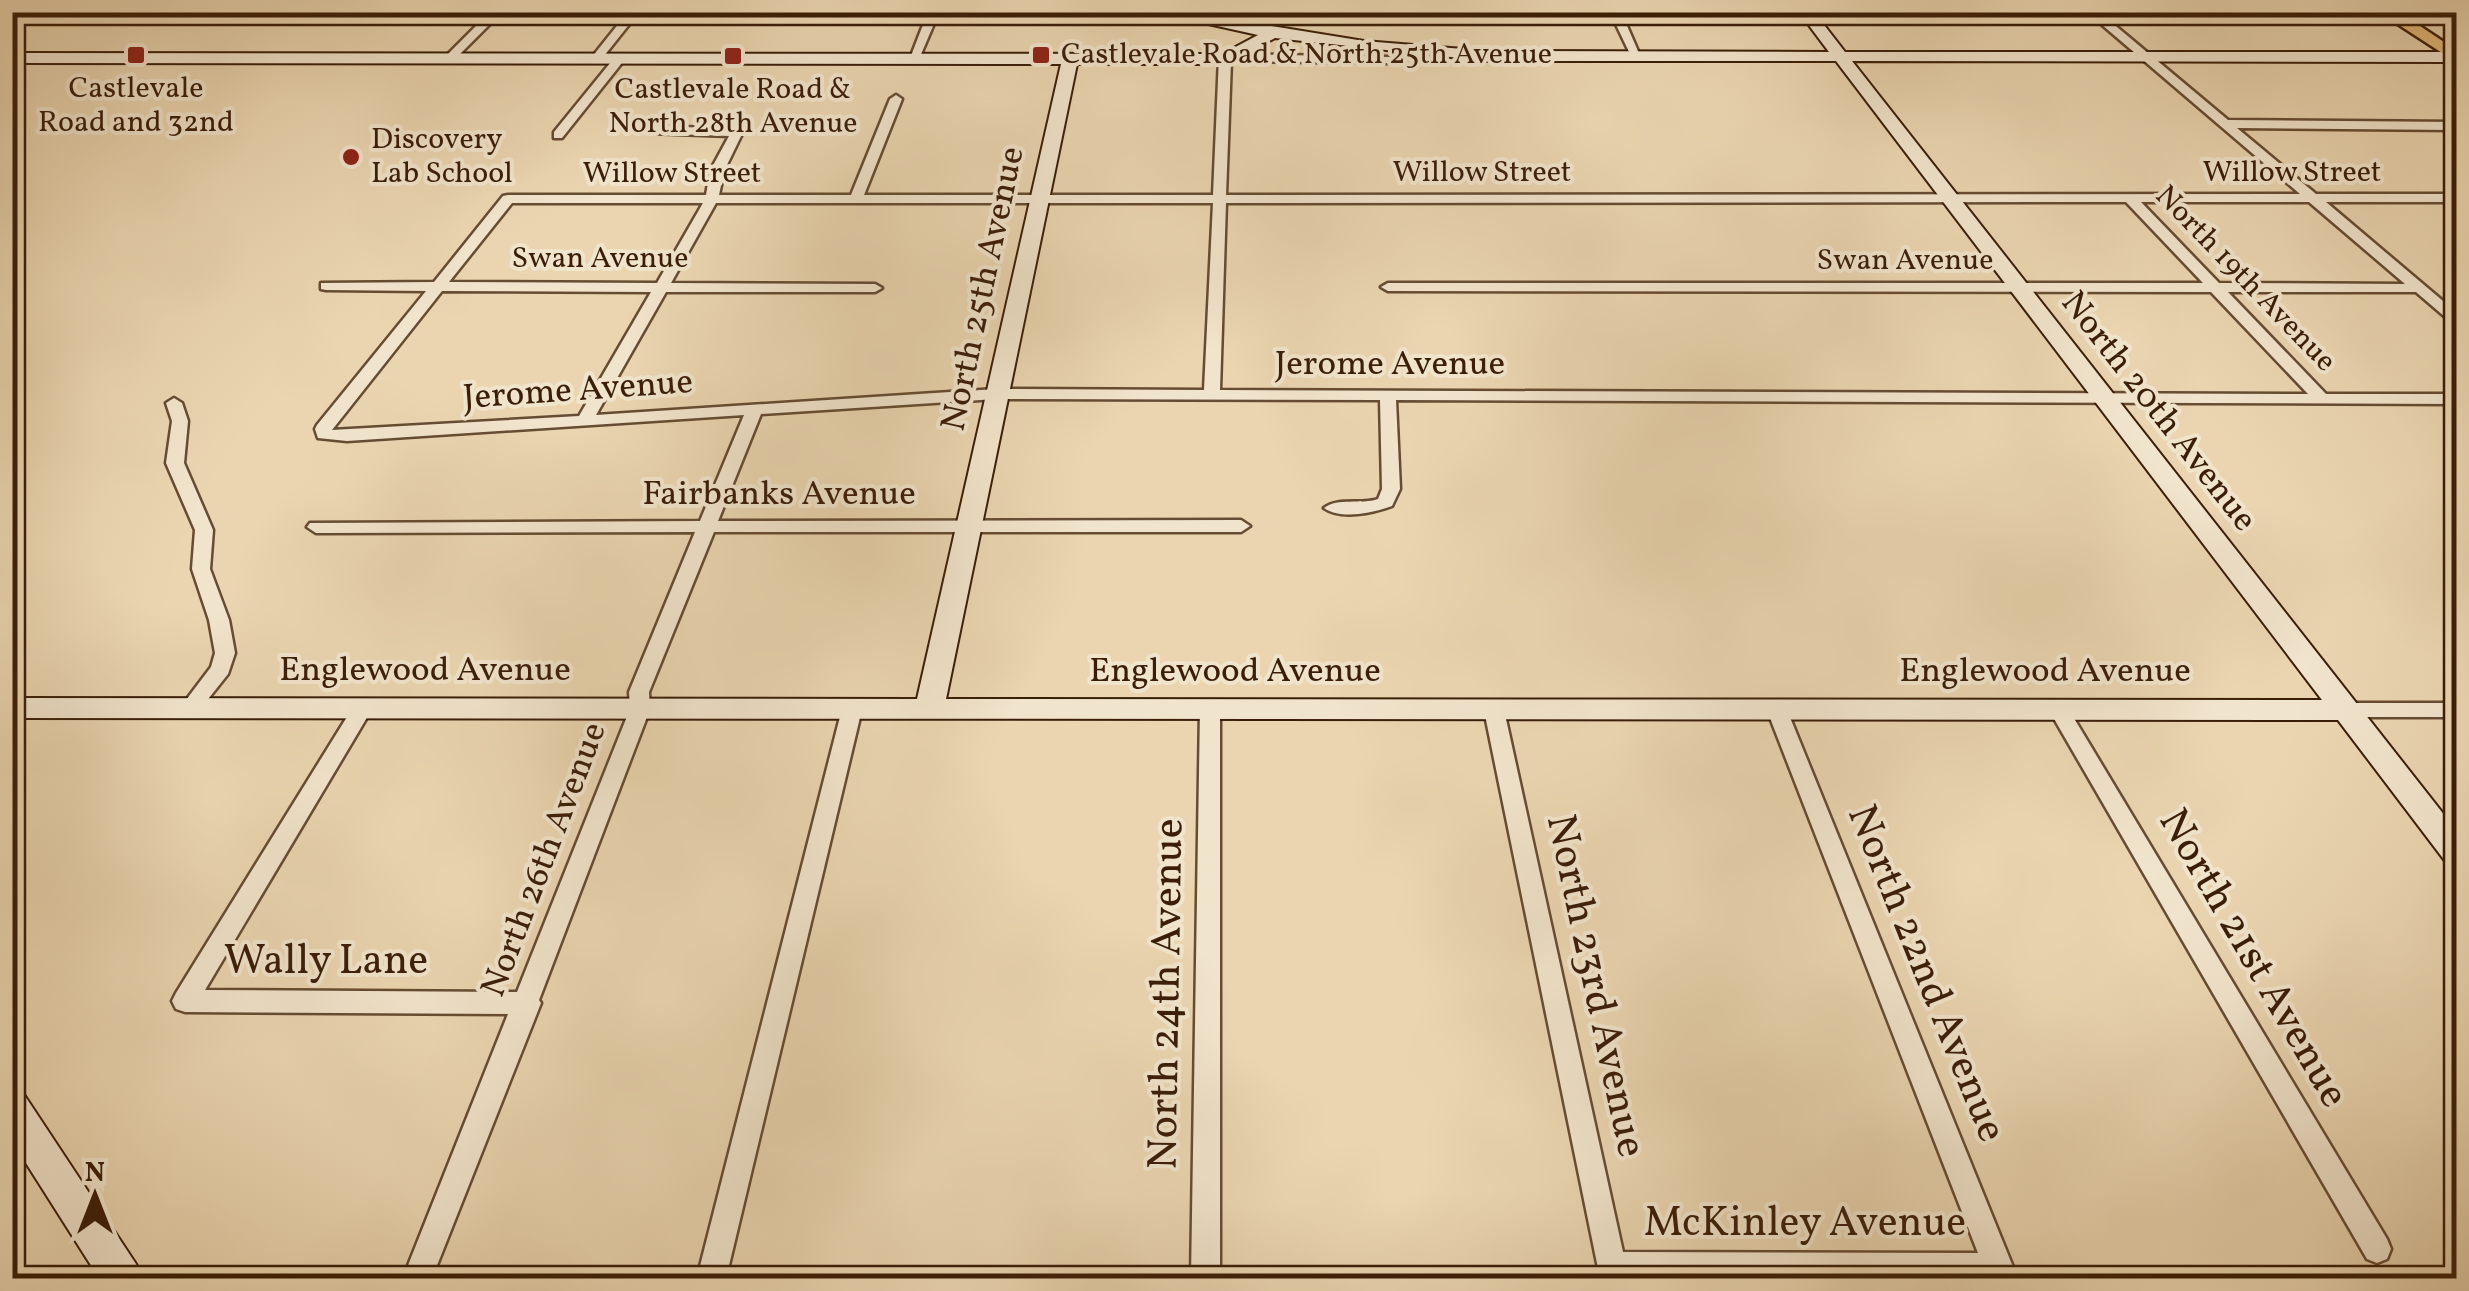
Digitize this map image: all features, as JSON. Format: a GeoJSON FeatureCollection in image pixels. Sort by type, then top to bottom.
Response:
{"type":"FeatureCollection","features":[{"type":"Feature","properties":{"kind":"main road"},"geometry":{"type":"LineString","coordinates":[[2387,12],[2456,57]]}},
{"type":"Feature","properties":{"kind":"street"},"geometry":{"type":"LineString","coordinates":[[449,59],[496,12]]}},
{"type":"Feature","properties":{"kind":"street"},"geometry":{"type":"LineString","coordinates":[[596,59],[634,12]]}},
{"type":"Feature","properties":{"kind":"street"},"geometry":{"type":"LineString","coordinates":[[913,59],[934,12]]}},
{"type":"Feature","properties":{"kind":"street"},"geometry":{"type":"LineString","coordinates":[[1161,12],[1270,35],[1433,53],[2456,57]]}},
{"type":"Feature","properties":{"kind":"street"},"geometry":{"type":"LineString","coordinates":[[1615,12],[1637,56]]}},
{"type":"Feature","properties":{"kind":"street","name":"North 20th Avenue"},"geometry":{"type":"LineString","coordinates":[[1806,12],[2456,852]]}},
{"type":"Feature","properties":{"kind":"street"},"geometry":{"type":"LineString","coordinates":[[2092,12],[2456,319]]}},
{"type":"Feature","properties":{"kind":"street"},"geometry":{"type":"LineString","coordinates":[[1225,58],[1270,35]]}},
{"type":"Feature","properties":{"kind":"street"},"geometry":{"type":"LineString","coordinates":[[12,58],[1389,60]]}},
{"type":"Feature","properties":{"kind":"street"},"geometry":{"type":"LineString","coordinates":[[1212,394],[1225,58]]}},
{"type":"Feature","properties":{"kind":"street"},"geometry":{"type":"LineString","coordinates":[[558,135],[619,59]]}},
{"type":"Feature","properties":{"kind":"street","name":"North 25th Avenue"},"geometry":{"type":"LineString","coordinates":[[929,709],[1070,60]]}},
{"type":"Feature","properties":{"kind":"street"},"geometry":{"type":"LineString","coordinates":[[856,198],[896,99]]}},
{"type":"Feature","properties":{"kind":"street"},"geometry":{"type":"LineString","coordinates":[[2226,124],[2456,126]]}},
{"type":"Feature","properties":{"kind":"street"},"geometry":{"type":"LineString","coordinates":[[586,420],[712,199],[717,171],[737,132],[653,130]]}},
{"type":"Feature","properties":{"kind":"street","name":"North 19th Avenue"},"geometry":{"type":"LineString","coordinates":[[2129,198],[2322,399]]}},
{"type":"Feature","properties":{"kind":"street","name":"Willow Street"},"geometry":{"type":"LineString","coordinates":[[433,287],[508,199],[2456,198]]}},
{"type":"Feature","properties":{"kind":"street","name":"Swan Avenue"},"geometry":{"type":"LineString","coordinates":[[326,286],[875,288]]}},
{"type":"Feature","properties":{"kind":"street","name":"Jerome Avenue"},"geometry":{"type":"LineString","coordinates":[[433,287],[327,422],[324,434],[996,394],[2456,399]]}},
{"type":"Feature","properties":{"kind":"street","name":"Swan Avenue"},"geometry":{"type":"LineString","coordinates":[[1388,287],[2421,288]]}},
{"type":"Feature","properties":{"kind":"street"},"geometry":{"type":"LineString","coordinates":[[1333,508],[1370,508],[1386,502],[1391,489],[1388,395]]}},
{"type":"Feature","properties":{"kind":"street"},"geometry":{"type":"LineString","coordinates":[[174,403],[180,421],[175,462],[204,530],[200,570],[219,620],[226,653],[221,669],[190,708]]}},
{"type":"Feature","properties":{"kind":"street","name":"North 26th Avenue"},"geometry":{"type":"LineString","coordinates":[[418,1278],[640,709],[640,692],[754,411]]}},
{"type":"Feature","properties":{"kind":"street","name":"Fairbanks Avenue"},"geometry":{"type":"LineString","coordinates":[[316,526],[1242,526]]}},
{"type":"Feature","properties":{"kind":"street","name":"Englewood Avenue"},"geometry":{"type":"LineString","coordinates":[[12,708],[2456,710]]}},
{"type":"Feature","properties":{"kind":"street","name":"Wally Lane"},"geometry":{"type":"LineString","coordinates":[[362,709],[185,1001],[528,1003]]}},
{"type":"Feature","properties":{"kind":"street"},"geometry":{"type":"LineString","coordinates":[[711,1278],[852,709]]}},
{"type":"Feature","properties":{"kind":"street","name":"North 24th Avenue"},"geometry":{"type":"LineString","coordinates":[[1205,1278],[1210,709]]}},
{"type":"Feature","properties":{"kind":"street","name":"North 23rd Avenue"},"geometry":{"type":"LineString","coordinates":[[1494,710],[1613,1272]]}},
{"type":"Feature","properties":{"kind":"street","name":"North 22nd Avenue"},"geometry":{"type":"LineString","coordinates":[[1777,710],[1998,1267]]}},
{"type":"Feature","properties":{"kind":"street","name":"North 21st Avenue"},"geometry":{"type":"LineString","coordinates":[[2059,710],[2376,1250]]}},
{"type":"Feature","properties":{"kind":"street"},"geometry":{"type":"LineString","coordinates":[[12,1108],[122,1278]]}},
{"type":"Feature","properties":{"kind":"street","name":"McKinley Avenue"},"geometry":{"type":"LineString","coordinates":[[1613,1272],[1998,1267]]}},
{"type":"Feature","properties":{"kind":"place","name":"Castlevale Road and 32nd"},"geometry":{"type":"Point","coordinates":[136,55]}},
{"type":"Feature","properties":{"kind":"place","name":"Castlevale Road & North 25th Avenue"},"geometry":{"type":"Point","coordinates":[1041,55]}},
{"type":"Feature","properties":{"kind":"place","name":"Castlevale Road & North 28th Avenue"},"geometry":{"type":"Point","coordinates":[733,56]}},
{"type":"Feature","properties":{"kind":"place","name":"Discovery Lab School"},"geometry":{"type":"Point","coordinates":[351,157]}}]}
